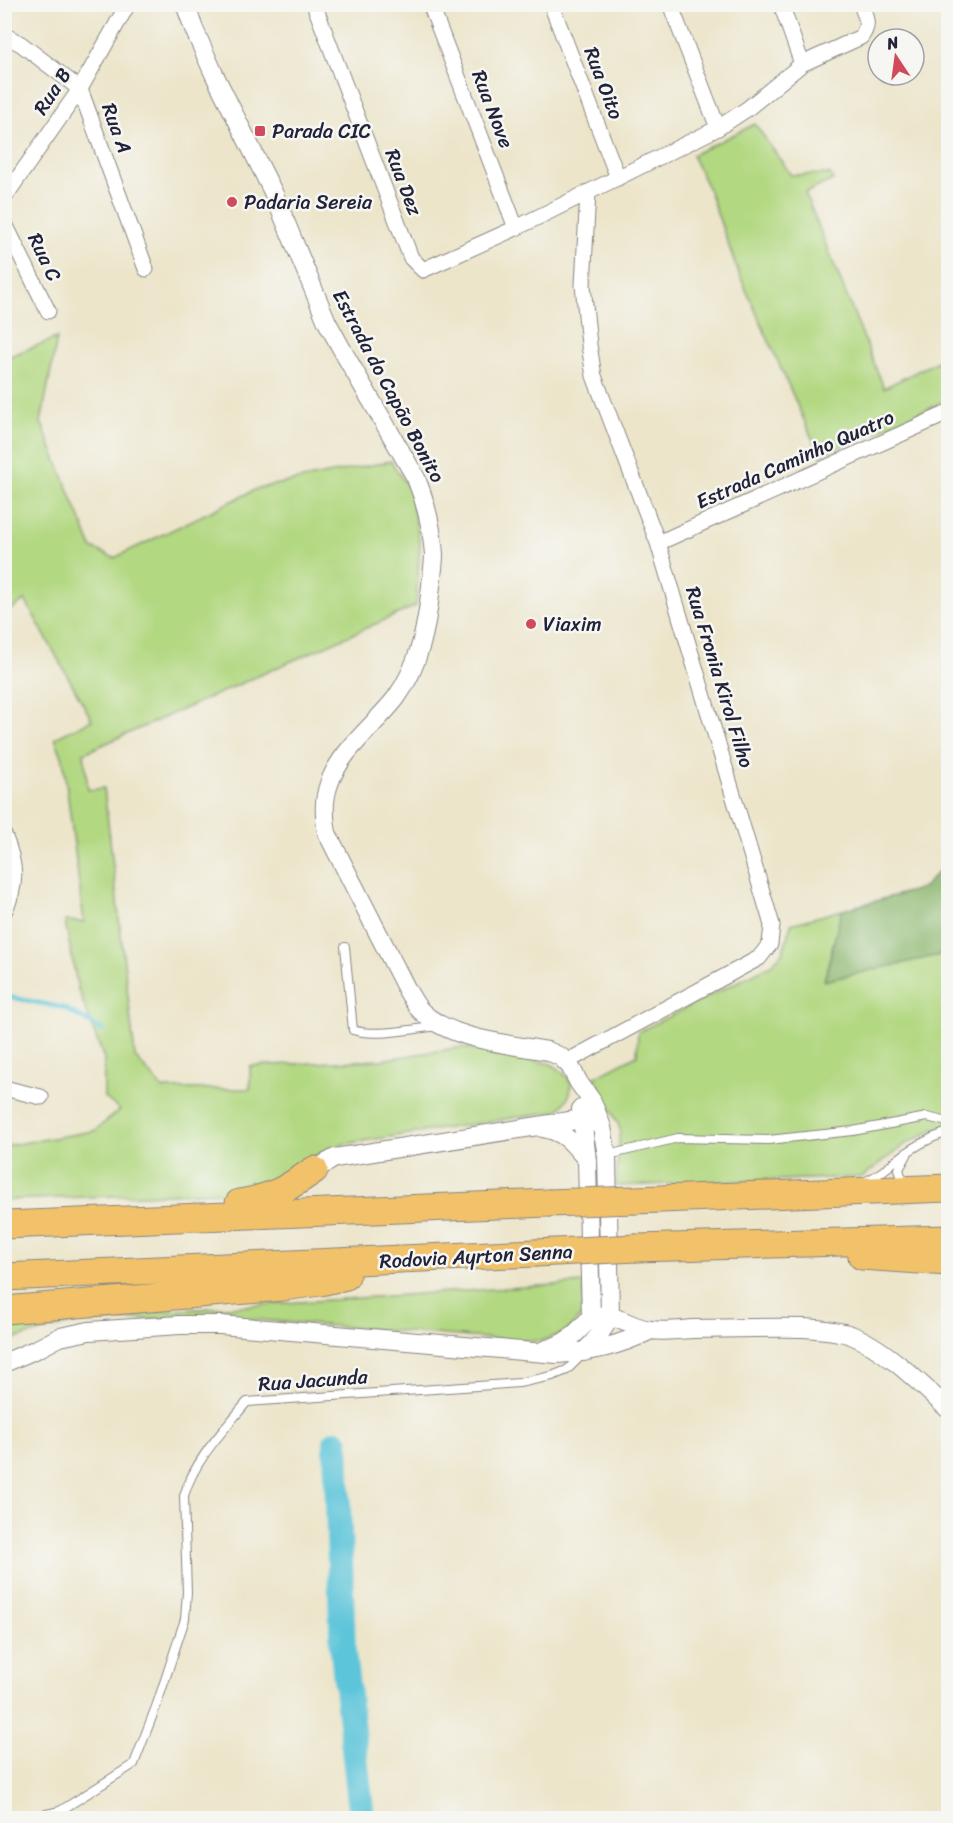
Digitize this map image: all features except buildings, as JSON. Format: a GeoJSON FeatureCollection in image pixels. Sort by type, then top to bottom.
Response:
{"type":"FeatureCollection","features":[{"type":"Feature","properties":{"kind":"highway"},"geometry":{"type":"LineString","coordinates":[[314,1170],[308,1182],[307,1191],[311,1200],[318,1207],[330,1211]]}},
{"type":"Feature","properties":{"kind":"highway"},"geometry":{"type":"LineString","coordinates":[[4,1215],[240,1203],[266,1198],[286,1189],[314,1170]]}},
{"type":"Feature","properties":{"kind":"highway"},"geometry":{"type":"LineString","coordinates":[[4,1225],[948,1188]]}},
{"type":"Feature","properties":{"kind":"highway","name":"Rodovia Ayrton Senna"},"geometry":{"type":"LineString","coordinates":[[4,1277],[637,1248],[948,1239]]}},
{"type":"Feature","properties":{"kind":"highway"},"geometry":{"type":"LineString","coordinates":[[784,1244],[837,1254],[948,1262]]}},
{"type":"Feature","properties":{"kind":"highway"},"geometry":{"type":"LineString","coordinates":[[4,1310],[283,1287],[342,1278],[389,1261]]}},
{"type":"Feature","properties":{"kind":"street","name":"Rua B"},"geometry":{"type":"LineString","coordinates":[[4,198],[80,89],[128,4]]}},
{"type":"Feature","properties":{"kind":"street","name":"Estrada do Capão Bonito"},"geometry":{"type":"LineString","coordinates":[[185,4],[210,65],[273,192],[327,322],[416,478],[431,528],[434,556],[429,608],[416,664],[396,698],[338,765],[329,784],[325,800],[324,815],[327,833],[405,988],[420,1011],[441,1026],[462,1035],[548,1051],[566,1062]]}},
{"type":"Feature","properties":{"kind":"street","name":"Rua Dez"},"geometry":{"type":"LineString","coordinates":[[314,4],[411,258],[423,270],[516,228]]}},
{"type":"Feature","properties":{"kind":"street","name":"Rua Nove"},"geometry":{"type":"LineString","coordinates":[[430,4],[516,228]]}},
{"type":"Feature","properties":{"kind":"street","name":"Rua Oito"},"geometry":{"type":"LineString","coordinates":[[551,4],[618,178]]}},
{"type":"Feature","properties":{"kind":"street"},"geometry":{"type":"LineString","coordinates":[[670,4],[718,128]]}},
{"type":"Feature","properties":{"kind":"street"},"geometry":{"type":"LineString","coordinates":[[781,4],[802,64]]}},
{"type":"Feature","properties":{"kind":"street"},"geometry":{"type":"LineString","coordinates":[[516,228],[718,128],[747,109],[802,64],[861,37],[868,22],[861,4]]}},
{"type":"Feature","properties":{"kind":"street","name":"Rua A"},"geometry":{"type":"LineString","coordinates":[[4,35],[21,44],[80,89],[147,269]]}},
{"type":"Feature","properties":{"kind":"street","name":"Rua Fronia Kirol Filho"},"geometry":{"type":"LineString","coordinates":[[566,1062],[759,958],[770,944],[772,926],[658,543],[594,376],[584,285],[588,192]]}},
{"type":"Feature","properties":{"kind":"street","name":"Rua C"},"geometry":{"type":"LineString","coordinates":[[4,222],[48,311]]}},
{"type":"Feature","properties":{"kind":"street","name":"Estrada Caminho Quatro"},"geometry":{"type":"LineString","coordinates":[[658,543],[948,413]]}},
{"type":"Feature","properties":{"kind":"street"},"geometry":{"type":"LineString","coordinates":[[4,835],[11,851],[15,878],[4,912]]}},
{"type":"Feature","properties":{"kind":"street"},"geometry":{"type":"LineString","coordinates":[[566,1062],[592,1101],[602,1126],[607,1156],[610,1316],[602,1333],[584,1352]]}},
{"type":"Feature","properties":{"kind":"street"},"geometry":{"type":"LineString","coordinates":[[579,1083],[587,1160],[591,1317]]}},
{"type":"Feature","properties":{"kind":"street"},"geometry":{"type":"LineString","coordinates":[[4,1088],[41,1097]]}},
{"type":"Feature","properties":{"kind":"street"},"geometry":{"type":"LineString","coordinates":[[314,1170],[335,1158],[582,1119],[592,1120],[602,1126]]}},
{"type":"Feature","properties":{"kind":"street"},"geometry":{"type":"LineString","coordinates":[[537,1127],[556,1131],[571,1140],[587,1160]]}},
{"type":"Feature","properties":{"kind":"street"},"geometry":{"type":"LineString","coordinates":[[534,1352],[558,1346],[573,1337],[591,1317],[599,1315],[610,1316],[624,1323],[651,1330],[824,1329],[851,1335],[876,1348],[915,1378],[948,1409]]}},
{"type":"Feature","properties":{"kind":"street"},"geometry":{"type":"LineString","coordinates":[[4,1363],[60,1337],[89,1331],[180,1325],[220,1325],[557,1354],[584,1352],[627,1342],[651,1330]]}},
{"type":"Feature","properties":{"kind":"lane"},"geometry":{"type":"LineString","coordinates":[[345,947],[353,1030],[362,1033],[441,1026]]}},
{"type":"Feature","properties":{"kind":"lane"},"geometry":{"type":"LineString","coordinates":[[607,1156],[678,1137],[768,1140],[853,1131],[927,1118],[948,1122]]}},
{"type":"Feature","properties":{"kind":"lane"},"geometry":{"type":"LineString","coordinates":[[717,1197],[743,1188],[860,1183],[878,1177],[894,1161],[908,1152],[948,1132]]}},
{"type":"Feature","properties":{"kind":"lane"},"geometry":{"type":"LineString","coordinates":[[908,1152],[899,1169],[901,1176],[908,1182],[948,1181]]}},
{"type":"Feature","properties":{"kind":"lane","name":"Rua Jacunda"},"geometry":{"type":"LineString","coordinates":[[29,1818],[60,1811],[134,1764],[185,1619],[187,1592],[184,1496],[187,1484],[207,1451],[247,1402],[519,1383],[552,1376],[567,1370],[584,1352]]}},
{"type":"Feature","properties":{"kind":"green space"},"geometry":{"type":"Polygon","coordinates":[[[755,124],[791,175],[830,174],[833,180],[805,193],[884,388],[948,356],[948,400],[820,456],[739,274],[708,188],[692,155],[755,124]]]}},
{"type":"Feature","properties":{"kind":"green space"},"geometry":{"type":"Polygon","coordinates":[[[57,338],[41,422],[92,548],[114,558],[259,488],[391,461],[409,489],[420,544],[416,606],[84,753],[88,790],[104,788],[135,1057],[163,1089],[250,1089],[250,1066],[380,1060],[463,1047],[551,1064],[559,1069],[571,1085],[568,1097],[558,1111],[344,1144],[307,1159],[276,1182],[250,1191],[5,1200],[5,1146],[94,1131],[120,1110],[104,1097],[104,1059],[78,989],[65,921],[84,922],[63,759],[55,738],[92,720],[25,600],[5,614],[5,358],[57,338]]]}},
{"type":"Feature","properties":{"kind":"green space"},"geometry":{"type":"Polygon","coordinates":[[[948,861],[948,953],[824,981],[842,910],[923,888],[948,861]]]}},
{"type":"Feature","properties":{"kind":"green space"},"geometry":{"type":"Polygon","coordinates":[[[842,910],[824,980],[948,953],[948,1126],[939,1127],[906,1144],[862,1177],[616,1186],[620,1128],[595,1077],[637,1055],[638,1032],[771,965],[783,952],[791,924],[842,910]]]}},
{"type":"Feature","properties":{"kind":"green space"},"geometry":{"type":"Polygon","coordinates":[[[584,1283],[582,1315],[566,1332],[542,1341],[208,1316],[79,1322],[5,1341],[5,1322],[584,1283]]]}},
{"type":"Feature","properties":{"kind":"waterway"},"geometry":{"type":"LineString","coordinates":[[4,996],[64,1008],[102,1030]]}},
{"type":"Feature","properties":{"kind":"waterway"},"geometry":{"type":"LineString","coordinates":[[336,1443],[343,1652],[362,1818]]}},
{"type":"Feature","properties":{"kind":"place","name":"Parada CIC"},"geometry":{"type":"Point","coordinates":[260,131]}},
{"type":"Feature","properties":{"kind":"place","name":"Padaria Sereia"},"geometry":{"type":"Point","coordinates":[232,202]}},
{"type":"Feature","properties":{"kind":"place","name":"Viaxim"},"geometry":{"type":"Point","coordinates":[531,624]}}]}
